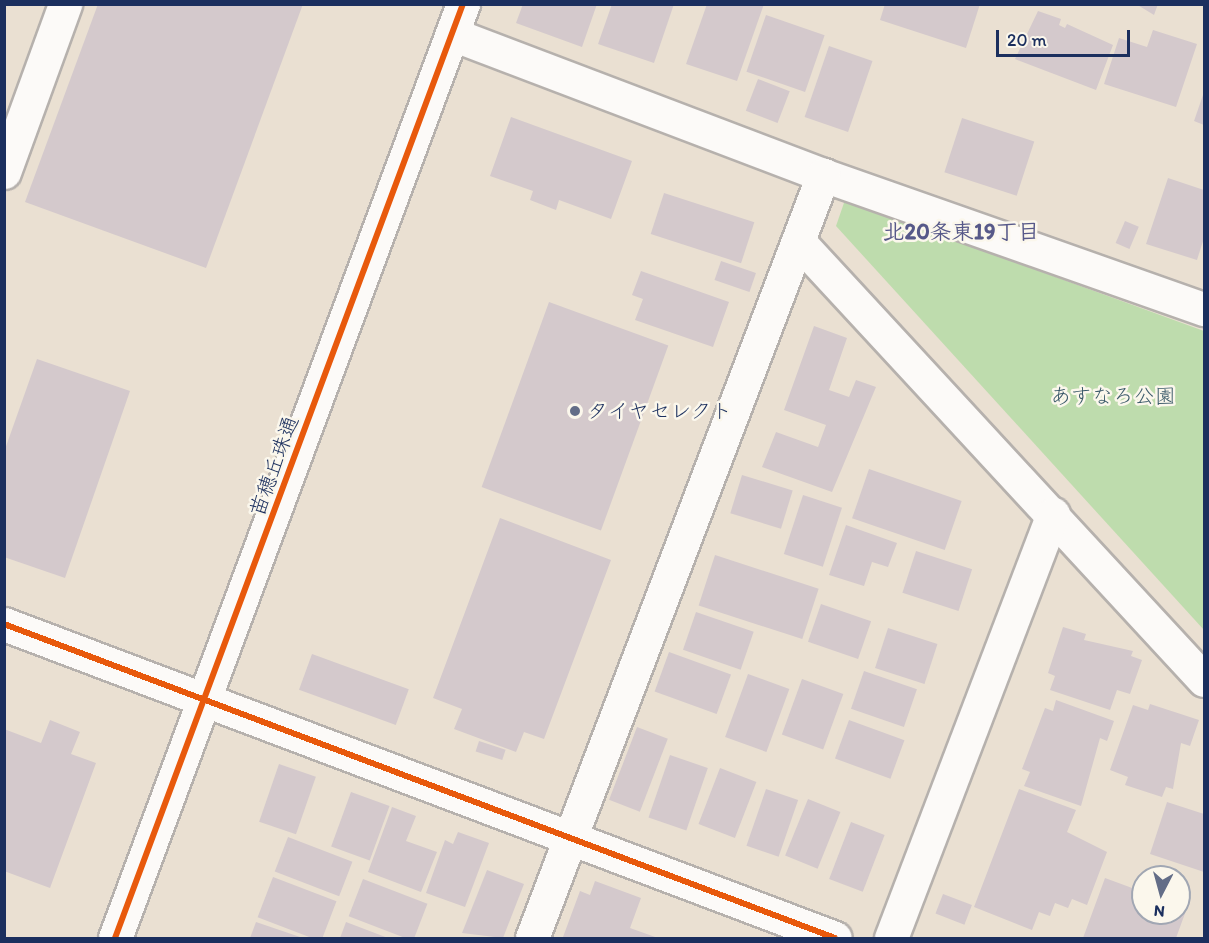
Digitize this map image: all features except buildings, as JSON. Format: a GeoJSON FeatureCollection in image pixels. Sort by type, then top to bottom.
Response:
{"type":"FeatureCollection","features":[{"type":"Feature","properties":{"kind":"street"},"geometry":{"type":"LineString","coordinates":[[4,172],[65,4]]}},
{"type":"Feature","properties":{"kind":"street"},"geometry":{"type":"LineString","coordinates":[[458,19],[823,175],[1204,309]]}},
{"type":"Feature","properties":{"kind":"street","name":"苗穂丘珠通"},"geometry":{"type":"LineString","coordinates":[[115,939],[458,19]]}},
{"type":"Feature","properties":{"kind":"street"},"geometry":{"type":"LineString","coordinates":[[532,939],[823,175]]}},
{"type":"Feature","properties":{"kind":"street"},"geometry":{"type":"LineString","coordinates":[[798,241],[1053,514],[1204,680]]}},
{"type":"Feature","properties":{"kind":"street"},"geometry":{"type":"LineString","coordinates":[[891,939],[1053,514]]}},
{"type":"Feature","properties":{"kind":"street"},"geometry":{"type":"LineString","coordinates":[[4,624],[835,939]]}},
{"type":"Feature","properties":{"kind":"green space","name":"あすなろ公園"},"geometry":{"type":"Polygon","coordinates":[[[845,200],[1204,331],[1204,630],[836,226],[845,200]]]}},
{"type":"Feature","properties":{"kind":"cycle path"},"geometry":{"type":"LineString","coordinates":[[115,938],[463,4]]}},
{"type":"Feature","properties":{"kind":"cycle path"},"geometry":{"type":"LineString","coordinates":[[4,624],[835,938]]}},
{"type":"Feature","properties":{"kind":"place","name":"タイヤセレクト"},"geometry":{"type":"Point","coordinates":[575,411]}},
{"type":"Feature","properties":{"kind":"district","name":"北20条東19丁目"},"geometry":{"type":"Point","coordinates":[961,232]}}]}
